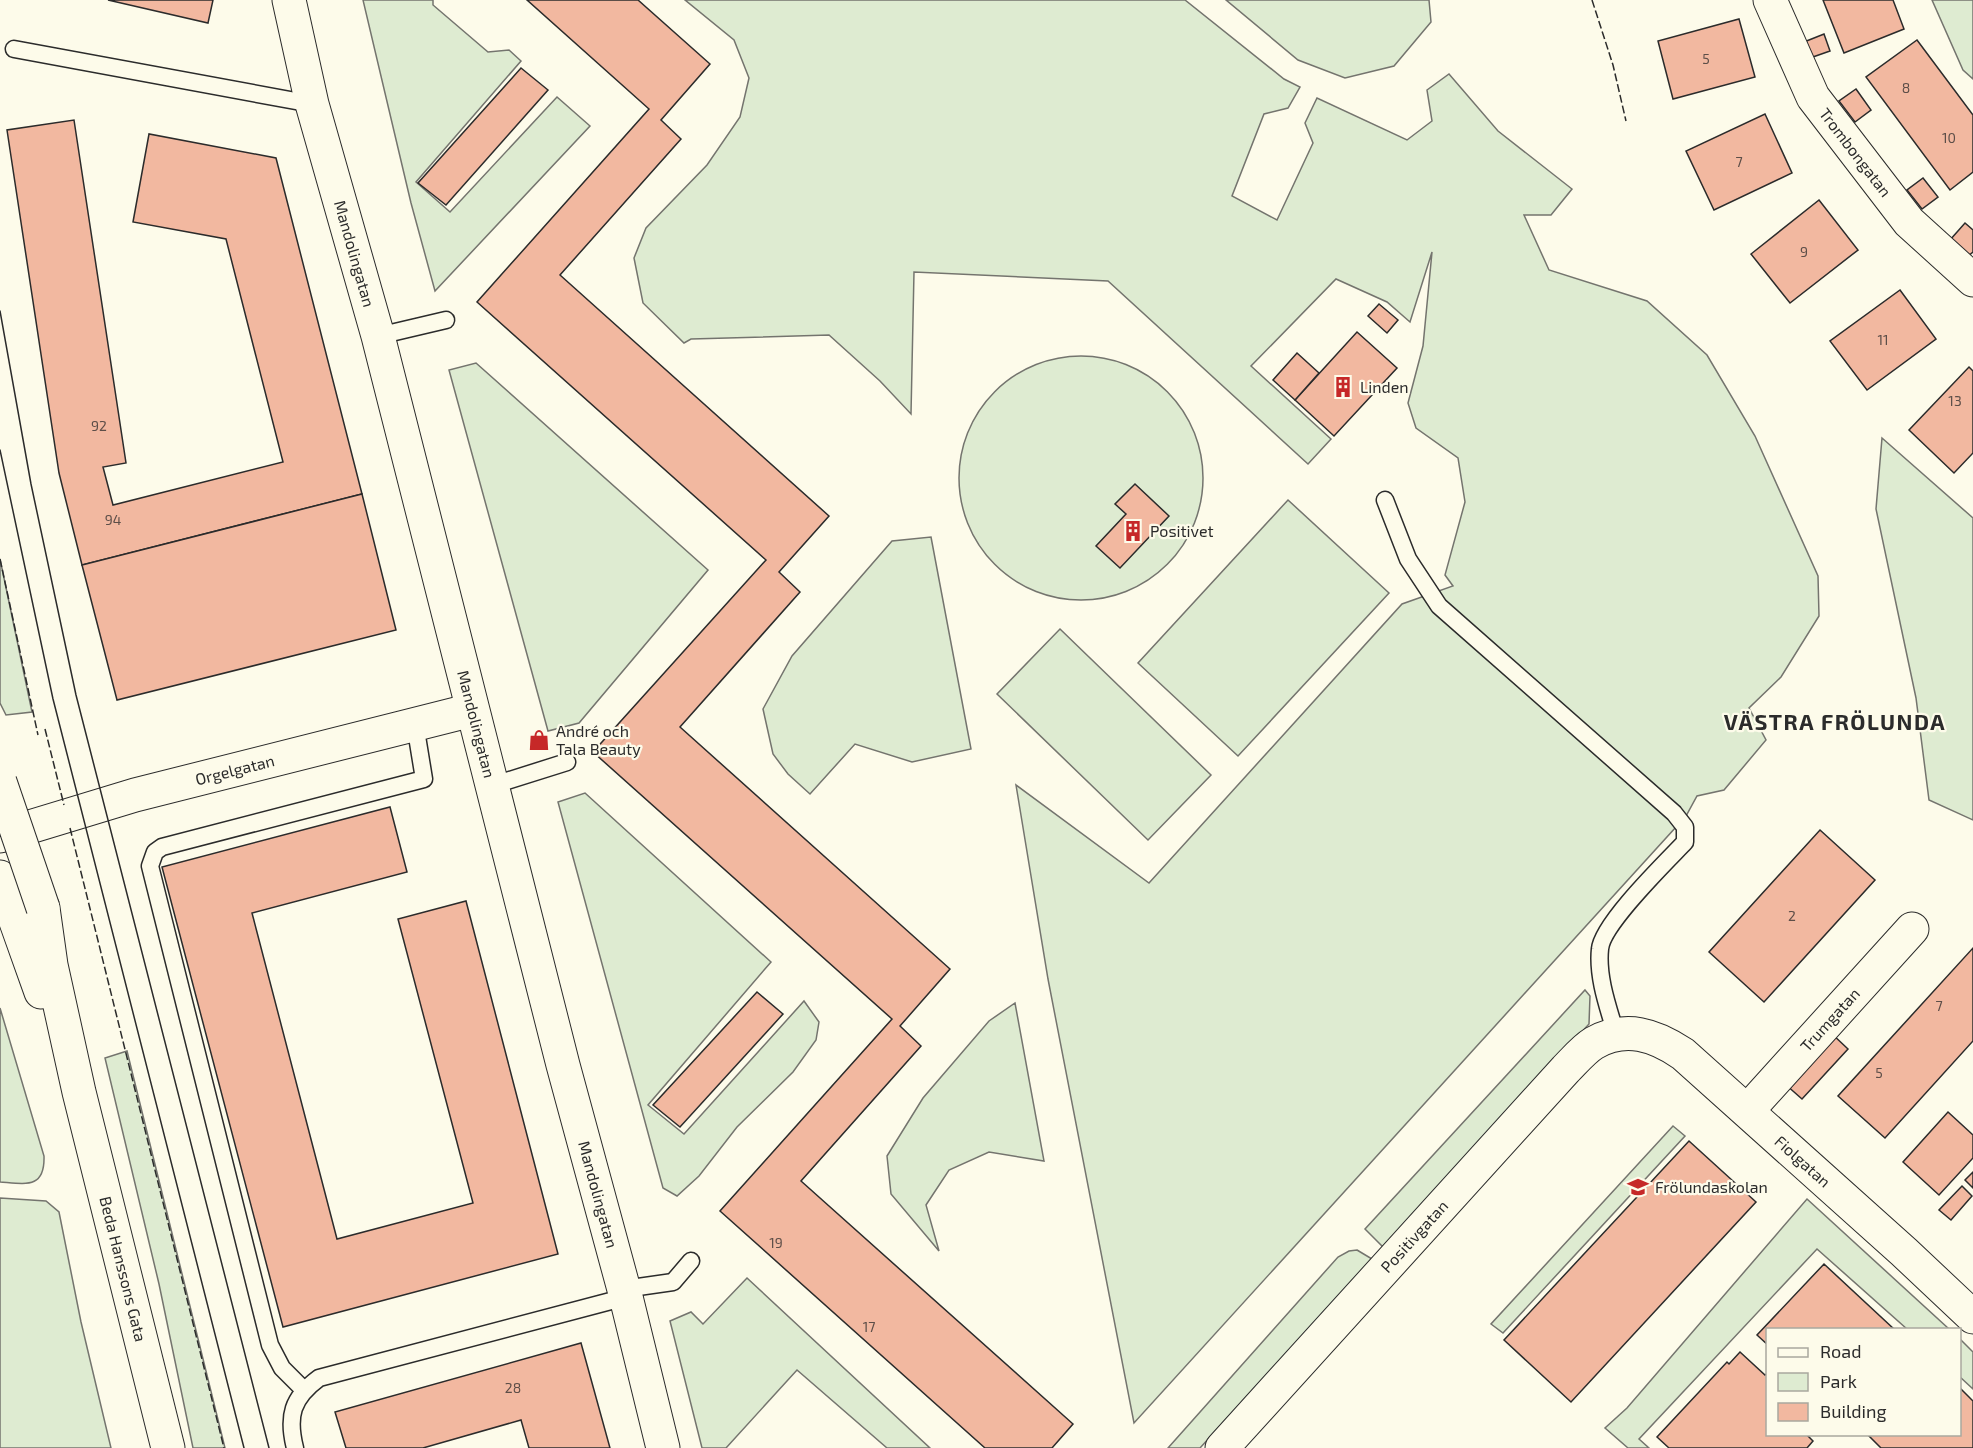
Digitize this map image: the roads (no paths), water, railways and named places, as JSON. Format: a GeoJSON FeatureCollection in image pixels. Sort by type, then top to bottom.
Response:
{"type":"FeatureCollection","features":[{"type":"Feature","properties":{"kind":"street","name":"Mandolingatan"},"geometry":{"type":"LineString","coordinates":[[290,0],[312,104],[378,336],[491,786],[625,1293],[663,1448]]}},
{"type":"Feature","properties":{"kind":"street","name":"Trombongatan"},"geometry":{"type":"LineString","coordinates":[[1770,0],[1813,97],[1909,222],[1973,280]]}},
{"type":"Feature","properties":{"kind":"street","name":"Orgelgatan"},"geometry":{"type":"LineString","coordinates":[[0,836],[135,795],[472,710]]}},
{"type":"Feature","properties":{"kind":"street","name":"Beda Hanssons Gata"},"geometry":{"type":"LineString","coordinates":[[0,782],[28,912],[51,965],[168,1448]]}},
{"type":"Feature","properties":{"kind":"street","name":"Beda Hanssons Gata"},"geometry":{"type":"LineString","coordinates":[[0,877],[28,912]]}},
{"type":"Feature","properties":{"kind":"street","name":"Trumgatan"},"geometry":{"type":"LineString","coordinates":[[1748,1110],[1912,929]]}},
{"type":"Feature","properties":{"kind":"street","name":"Fiolgatan"},"geometry":{"type":"LineString","coordinates":[[1616,1034],[1644,1034],[1665,1041],[1683,1054],[1748,1110],[1973,1317]]}},
{"type":"Feature","properties":{"kind":"street","name":"Positivgatan"},"geometry":{"type":"LineString","coordinates":[[1222,1448],[1566,1069],[1593,1044],[1616,1034]]}},
{"type":"Feature","properties":{"kind":"lane"},"geometry":{"type":"LineString","coordinates":[[14,49],[312,104]]}},
{"type":"Feature","properties":{"kind":"lane"},"geometry":{"type":"LineString","coordinates":[[378,336],[446,320]]}},
{"type":"Feature","properties":{"kind":"lane"},"geometry":{"type":"LineString","coordinates":[[1385,500],[1408,559],[1439,606],[1674,813],[1684,827],[1685,842],[1605,932],[1600,946],[1599,961],[1604,993],[1616,1034]]}},
{"type":"Feature","properties":{"kind":"lane"},"geometry":{"type":"LineString","coordinates":[[304,1389],[282,1368],[270,1345],[150,866],[155,852],[162,847],[424,779],[415,724]]}},
{"type":"Feature","properties":{"kind":"lane"},"geometry":{"type":"LineString","coordinates":[[491,786],[567,762]]}},
{"type":"Feature","properties":{"kind":"lane"},"geometry":{"type":"LineString","coordinates":[[295,1448],[291,1431],[294,1404],[304,1389],[319,1378],[625,1293],[673,1282],[691,1261]]}},
{"type":"Feature","properties":{"kind":"tram line"},"geometry":{"type":"LineString","coordinates":[[0,311],[31,484],[76,695],[269,1448]]}},
{"type":"Feature","properties":{"kind":"tram line"},"geometry":{"type":"LineString","coordinates":[[0,450],[53,699],[244,1448]]}},
{"type":"Feature","properties":{"kind":"place","name":"Linden"},"geometry":{"type":"Point","coordinates":[1343,387]}},
{"type":"Feature","properties":{"kind":"place","name":"Positivet"},"geometry":{"type":"Point","coordinates":[1133,531]}},
{"type":"Feature","properties":{"kind":"place","name":"André och Tala Beauty"},"geometry":{"type":"Point","coordinates":[539,740]}},
{"type":"Feature","properties":{"kind":"place","name":"Frölundaskolan"},"geometry":{"type":"Point","coordinates":[1638,1187]}},
{"type":"Feature","properties":{"kind":"district","name":"VÄSTRA FRÖLUNDA"},"geometry":{"type":"Point","coordinates":[1835,722]}}]}
